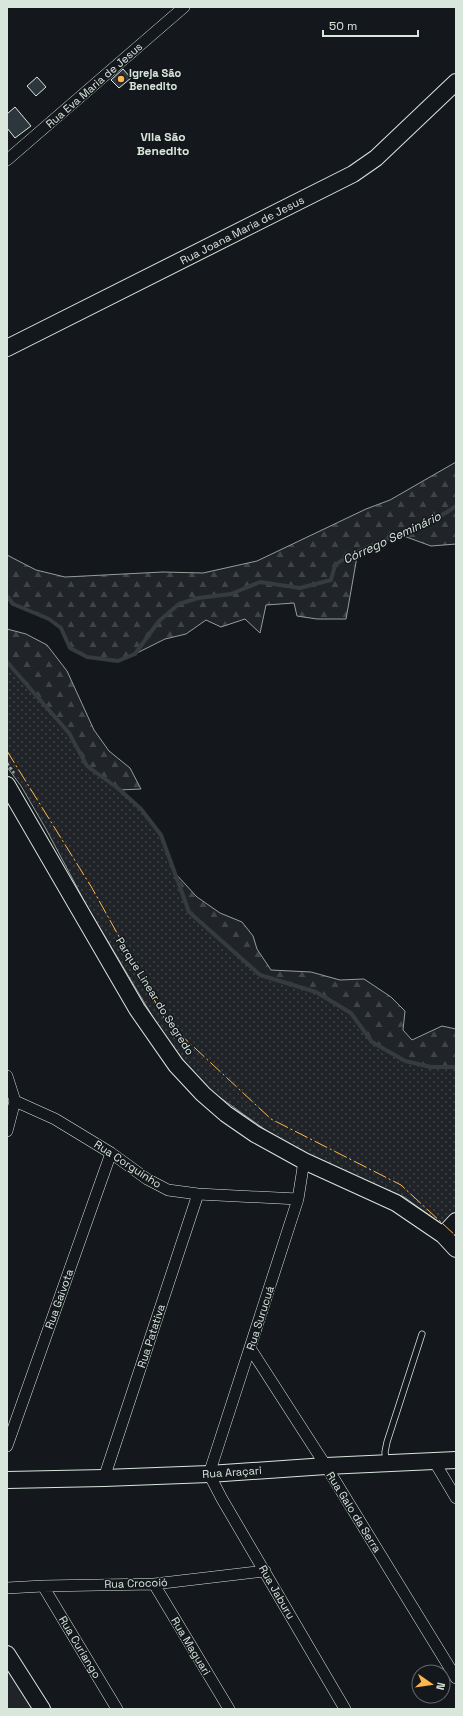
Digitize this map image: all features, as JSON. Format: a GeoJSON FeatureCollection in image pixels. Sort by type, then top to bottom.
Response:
{"type":"FeatureCollection","features":[{"type":"Feature","properties":{"kind":"street","name":"Rua Eva Maria de Jesus"},"geometry":{"type":"LineString","coordinates":[[7,160],[183,8]]}},
{"type":"Feature","properties":{"kind":"street","name":"Rua Joana Maria de Jesus"},"geometry":{"type":"LineString","coordinates":[[7,348],[353,174],[376,158],[456,82]]}},
{"type":"Feature","properties":{"kind":"street"},"geometry":{"type":"LineString","coordinates":[[11,780],[137,1009],[176,1065],[203,1094],[226,1114],[255,1134],[304,1161],[396,1202],[443,1235],[456,1249]]}},
{"type":"Feature","properties":{"kind":"street"},"geometry":{"type":"LineString","coordinates":[[7,1076],[15,1101],[7,1131]]}},
{"type":"Feature","properties":{"kind":"street","name":"Rua Corguinho"},"geometry":{"type":"LineString","coordinates":[[15,1101],[55,1119],[111,1153],[147,1179],[168,1190],[198,1194],[298,1199]]}},
{"type":"Feature","properties":{"kind":"street","name":"Rua Gaivota"},"geometry":{"type":"LineString","coordinates":[[7,1446],[111,1153]]}},
{"type":"Feature","properties":{"kind":"street","name":"Rua Surucuá"},"geometry":{"type":"LineString","coordinates":[[209,1474],[298,1199],[304,1161]]}},
{"type":"Feature","properties":{"kind":"street","name":"Rua Patativa"},"geometry":{"type":"LineString","coordinates":[[104,1478],[198,1194]]}},
{"type":"Feature","properties":{"kind":"street"},"geometry":{"type":"LineString","coordinates":[[443,1235],[456,1221]]}},
{"type":"Feature","properties":{"kind":"street","name":"Rua Galo da Serra"},"geometry":{"type":"LineString","coordinates":[[250,1348],[326,1466],[456,1678]]}},
{"type":"Feature","properties":{"kind":"street","name":"Rua Araçari"},"geometry":{"type":"LineString","coordinates":[[7,1480],[209,1474],[326,1466],[456,1460]]}},
{"type":"Feature","properties":{"kind":"street"},"geometry":{"type":"LineString","coordinates":[[434,1461],[456,1498]]}},
{"type":"Feature","properties":{"kind":"street","name":"Rua Jaburu"},"geometry":{"type":"LineString","coordinates":[[209,1474],[222,1499],[345,1709]]}},
{"type":"Feature","properties":{"kind":"street","name":"Rua Crocoió"},"geometry":{"type":"LineString","coordinates":[[7,1588],[154,1584],[265,1572]]}},
{"type":"Feature","properties":{"kind":"street","name":"Rua Maguari"},"geometry":{"type":"LineString","coordinates":[[154,1584],[229,1709]]}},
{"type":"Feature","properties":{"kind":"street","name":"Rua Curiango"},"geometry":{"type":"LineString","coordinates":[[43,1586],[117,1709]]}},
{"type":"Feature","properties":{"kind":"street"},"geometry":{"type":"LineString","coordinates":[[7,1654],[42,1709]]}},
{"type":"Feature","properties":{"kind":"lane"},"geometry":{"type":"LineString","coordinates":[[386,1463],[385,1452],[387,1442],[422,1334]]}},
{"type":"Feature","properties":{"kind":"path"},"geometry":{"type":"LineString","coordinates":[[7,764],[11,780]]}},
{"type":"Feature","properties":{"kind":"green space"},"geometry":{"type":"Polygon","coordinates":[[[456,462],[456,544],[431,546],[401,535],[358,551],[346,619],[317,619],[297,616],[294,603],[266,605],[260,633],[245,619],[221,627],[206,620],[186,634],[165,639],[118,661],[87,657],[70,648],[61,628],[49,619],[13,604],[7,596],[7,555],[36,570],[65,577],[163,572],[203,573],[257,561],[366,509],[390,500],[456,462]]]}},
{"type":"Feature","properties":{"kind":"green space"},"geometry":{"type":"Polygon","coordinates":[[[7,629],[26,634],[47,645],[67,671],[94,730],[109,751],[130,768],[141,789],[119,790],[141,809],[161,835],[174,872],[197,897],[220,913],[242,922],[253,936],[257,949],[271,970],[311,972],[340,980],[364,979],[391,997],[405,1011],[403,1030],[412,1040],[442,1026],[456,1029],[456,1196],[267,1131],[235,1109],[7,729],[7,629]]]}},
{"type":"Feature","properties":{"kind":"green space"},"geometry":{"type":"Polygon","coordinates":[[[7,662],[69,733],[87,766],[119,789],[141,809],[161,835],[189,912],[260,975],[316,992],[351,1013],[372,1042],[405,1061],[431,1067],[456,1067],[456,1219],[446,1227],[404,1197],[312,1157],[267,1131],[208,1089],[189,1068],[163,1034],[88,908],[46,829],[21,786],[7,767],[7,662]]]}},
{"type":"Feature","properties":{"kind":"green space"},"geometry":{"type":"Polygon","coordinates":[[[7,1663],[36,1709],[7,1709],[7,1663]]]}},
{"type":"Feature","properties":{"kind":"building","name":"Igreja São Benedito"},"geometry":{"type":"Polygon","coordinates":[[[123,69],[131,78],[119,88],[111,80],[123,69]]]}},
{"type":"Feature","properties":{"kind":"building"},"geometry":{"type":"Polygon","coordinates":[[[37,77],[46,87],[36,96],[27,86],[37,77]]]}},
{"type":"Feature","properties":{"kind":"building"},"geometry":{"type":"Polygon","coordinates":[[[15,107],[31,126],[15,138],[7,128],[7,114],[15,107]]]}},
{"type":"Feature","properties":{"kind":"waterway","name":"Córrego Seminário"},"geometry":{"type":"LineString","coordinates":[[7,596],[13,604],[49,619],[61,628],[70,648],[87,657],[118,661],[135,654],[159,621],[179,604],[198,598],[231,594],[260,582],[300,588],[331,580],[335,565],[346,558],[371,546],[421,526],[445,514],[456,506]]}},
{"type":"Feature","properties":{"kind":"waterway"},"geometry":{"type":"LineString","coordinates":[[7,662],[69,733],[87,766],[119,789],[141,809],[161,835],[189,912],[260,975],[316,992],[351,1013],[372,1042],[405,1061],[431,1067],[456,1067]]}},
{"type":"Feature","properties":{"kind":"power"},"geometry":{"type":"LineString","coordinates":[[7,751],[92,888],[166,1021],[271,1119],[401,1185],[456,1236]]}},
{"type":"Feature","properties":{"kind":"place","name":"Igreja São Benedito"},"geometry":{"type":"Point","coordinates":[121,79]}},
{"type":"Feature","properties":{"kind":"district","name":"Vila São Benedito"},"geometry":{"type":"Point","coordinates":[163,144]}}]}
